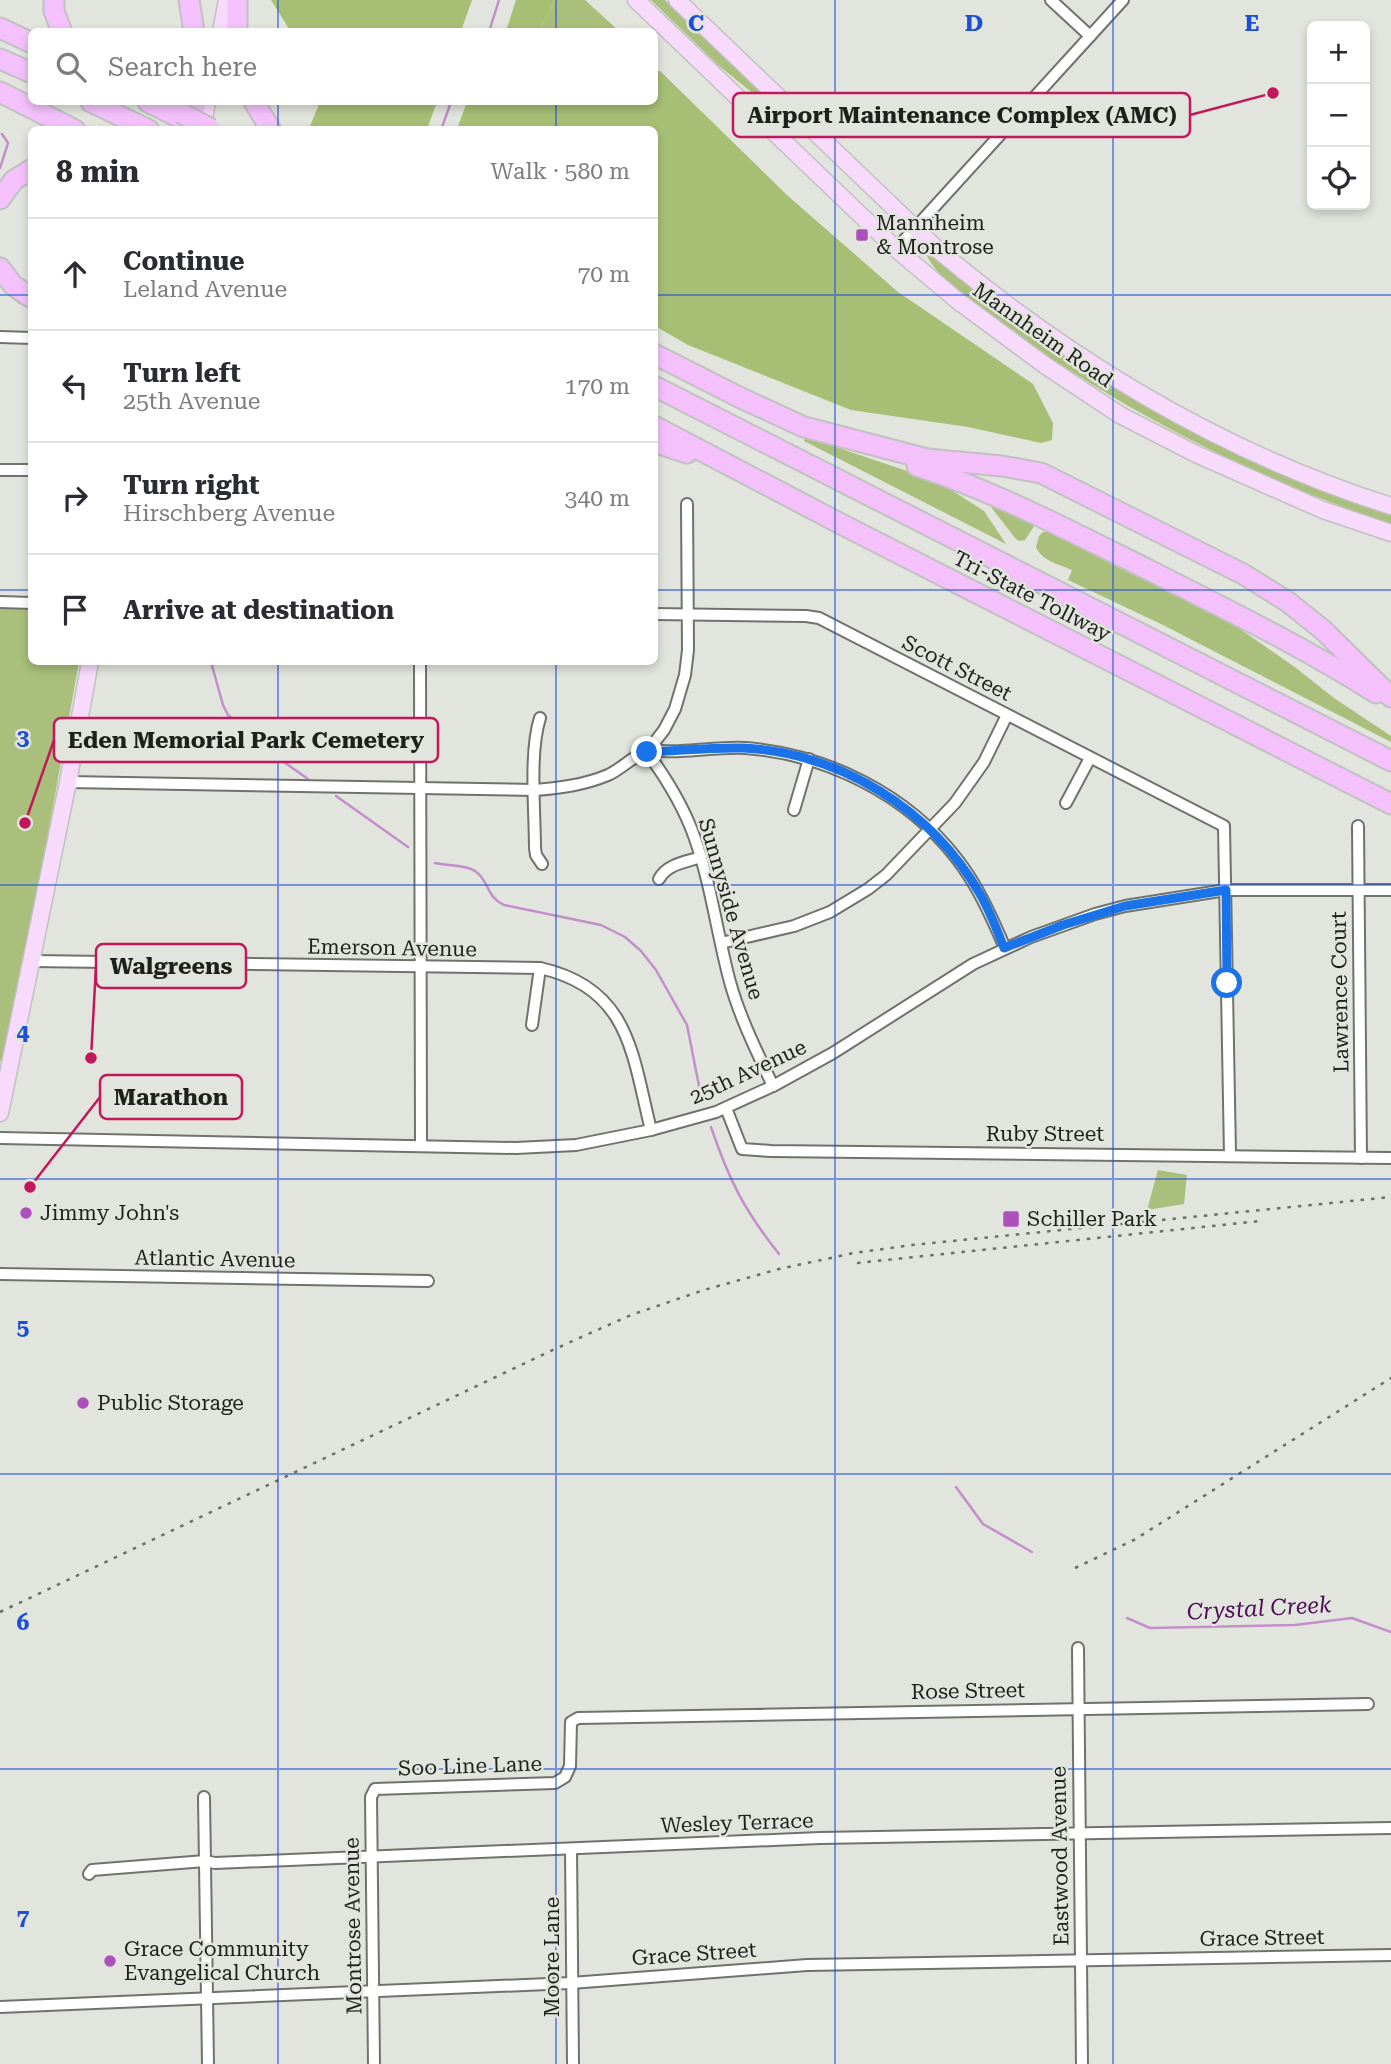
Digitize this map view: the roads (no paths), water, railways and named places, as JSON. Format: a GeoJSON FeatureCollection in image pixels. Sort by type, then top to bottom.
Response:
{"type":"FeatureCollection","features":[{"type":"Feature","properties":{"kind":"highway"},"geometry":{"type":"LineString","coordinates":[[54,0],[54,11],[60,28]]}},
{"type":"Feature","properties":{"kind":"highway"},"geometry":{"type":"LineString","coordinates":[[189,0],[193,28]]}},
{"type":"Feature","properties":{"kind":"highway"},"geometry":{"type":"LineString","coordinates":[[237,0],[237,28]]}},
{"type":"Feature","properties":{"kind":"highway"},"geometry":{"type":"LineString","coordinates":[[0,29],[28,41]]}},
{"type":"Feature","properties":{"kind":"highway"},"geometry":{"type":"LineString","coordinates":[[0,59],[28,71]]}},
{"type":"Feature","properties":{"kind":"highway"},"geometry":{"type":"LineString","coordinates":[[0,92],[67,126]]}},
{"type":"Feature","properties":{"kind":"highway"},"geometry":{"type":"LineString","coordinates":[[97,105],[141,126]]}},
{"type":"Feature","properties":{"kind":"highway"},"geometry":{"type":"LineString","coordinates":[[164,105],[192,110]]}},
{"type":"Feature","properties":{"kind":"highway"},"geometry":{"type":"LineString","coordinates":[[171,105],[192,110],[209,126]]}},
{"type":"Feature","properties":{"kind":"highway"},"geometry":{"type":"LineString","coordinates":[[256,105],[269,126]]}},
{"type":"Feature","properties":{"kind":"highway"},"geometry":{"type":"LineString","coordinates":[[192,110],[200,126]]}},
{"type":"Feature","properties":{"kind":"highway"},"geometry":{"type":"LineString","coordinates":[[0,199],[14,180],[28,171]]}},
{"type":"Feature","properties":{"kind":"highway"},"geometry":{"type":"LineString","coordinates":[[0,268],[13,285],[28,295]]}},
{"type":"Feature","properties":{"kind":"highway"},"geometry":{"type":"LineString","coordinates":[[658,356],[822,437],[940,474],[1027,509],[1289,642],[1391,703]]}},
{"type":"Feature","properties":{"kind":"highway","name":"Tri-State Tollway"},"geometry":{"type":"LineString","coordinates":[[658,389],[1391,761]]}},
{"type":"Feature","properties":{"kind":"highway"},"geometry":{"type":"LineString","coordinates":[[804,427],[927,459],[1002,467],[1046,476],[1243,574],[1288,602],[1323,630],[1391,697]]}},
{"type":"Feature","properties":{"kind":"highway","name":"Tri-State Tollway"},"geometry":{"type":"LineString","coordinates":[[658,428],[1391,804]]}},
{"type":"Feature","properties":{"kind":"highway"},"geometry":{"type":"LineString","coordinates":[[658,443],[747,474]]}},
{"type":"Feature","properties":{"kind":"main road"},"geometry":{"type":"LineString","coordinates":[[212,28],[217,0]]}},
{"type":"Feature","properties":{"kind":"main road"},"geometry":{"type":"LineString","coordinates":[[222,28],[228,0]]}},
{"type":"Feature","properties":{"kind":"main road","name":"Mannheim Road"},"geometry":{"type":"LineString","coordinates":[[636,0],[896,248],[994,329],[1120,415],[1254,480],[1324,510],[1391,533]]}},
{"type":"Feature","properties":{"kind":"main road","name":"Mannheim Road"},"geometry":{"type":"LineString","coordinates":[[677,0],[915,229],[980,285],[1087,361],[1129,387],[1238,445],[1337,487],[1391,506]]}},
{"type":"Feature","properties":{"kind":"main road"},"geometry":{"type":"LineString","coordinates":[[192,110],[200,126]]}},
{"type":"Feature","properties":{"kind":"main road"},"geometry":{"type":"LineString","coordinates":[[0,1113],[89,665]]}},
{"type":"Feature","properties":{"kind":"street"},"geometry":{"type":"LineString","coordinates":[[1051,0],[1090,36]]}},
{"type":"Feature","properties":{"kind":"street"},"geometry":{"type":"LineString","coordinates":[[896,248],[1123,0]]}},
{"type":"Feature","properties":{"kind":"street"},"geometry":{"type":"LineString","coordinates":[[0,337],[28,338]]}},
{"type":"Feature","properties":{"kind":"street"},"geometry":{"type":"LineString","coordinates":[[0,470],[28,470]]}},
{"type":"Feature","properties":{"kind":"street"},"geometry":{"type":"LineString","coordinates":[[68,782],[535,790],[572,786],[609,775],[647,752],[664,730],[681,691],[688,650],[687,504]]}},
{"type":"Feature","properties":{"kind":"street"},"geometry":{"type":"LineString","coordinates":[[0,602],[28,603]]}},
{"type":"Feature","properties":{"kind":"street","name":"Scott Street"},"geometry":{"type":"LineString","coordinates":[[658,614],[819,618],[1224,826],[1226,890]]}},
{"type":"Feature","properties":{"kind":"street"},"geometry":{"type":"LineString","coordinates":[[420,665],[421,1146]]}},
{"type":"Feature","properties":{"kind":"street"},"geometry":{"type":"LineString","coordinates":[[721,943],[794,926],[849,901],[886,874],[930,829],[971,781],[1007,715]]}},
{"type":"Feature","properties":{"kind":"street"},"geometry":{"type":"LineString","coordinates":[[540,718],[534,753],[535,848],[542,864]]}},
{"type":"Feature","properties":{"kind":"street"},"geometry":{"type":"LineString","coordinates":[[647,752],[745,748],[809,759],[874,787],[915,816],[956,858],[981,895],[1004,948]]}},
{"type":"Feature","properties":{"kind":"street","name":"Sunnyside Avenue"},"geometry":{"type":"LineString","coordinates":[[647,752],[674,792],[693,833],[740,1014],[773,1086]]}},
{"type":"Feature","properties":{"kind":"street"},"geometry":{"type":"LineString","coordinates":[[1066,803],[1090,758]]}},
{"type":"Feature","properties":{"kind":"street"},"geometry":{"type":"LineString","coordinates":[[794,810],[809,759]]}},
{"type":"Feature","properties":{"kind":"street","name":"Lawrence Court"},"geometry":{"type":"LineString","coordinates":[[1358,826],[1361,1158]]}},
{"type":"Feature","properties":{"kind":"street"},"geometry":{"type":"LineString","coordinates":[[659,879],[662,873],[672,866],[701,857]]}},
{"type":"Feature","properties":{"kind":"street"},"geometry":{"type":"LineString","coordinates":[[1226,890],[1230,1155]]}},
{"type":"Feature","properties":{"kind":"street","name":"25th Avenue"},"geometry":{"type":"LineString","coordinates":[[0,1138],[516,1149],[576,1145],[651,1130],[726,1108],[773,1086],[832,1053],[953,976],[1004,948],[1063,925],[1125,906],[1226,890],[1391,890]]}},
{"type":"Feature","properties":{"kind":"street","name":"Emerson Avenue"},"geometry":{"type":"LineString","coordinates":[[32,961],[540,968],[557,972],[588,986],[616,1015],[628,1038],[651,1130]]}},
{"type":"Feature","properties":{"kind":"street"},"geometry":{"type":"LineString","coordinates":[[532,1025],[540,968]]}},
{"type":"Feature","properties":{"kind":"street","name":"Ruby Street"},"geometry":{"type":"LineString","coordinates":[[726,1108],[742,1149],[1391,1158]]}},
{"type":"Feature","properties":{"kind":"street","name":"Atlantic Avenue"},"geometry":{"type":"LineString","coordinates":[[0,1274],[428,1282]]}},
{"type":"Feature","properties":{"kind":"street","name":"Eastwood Avenue"},"geometry":{"type":"LineString","coordinates":[[1078,1648],[1082,2064]]}},
{"type":"Feature","properties":{"kind":"street","name":"Rose Street"},"geometry":{"type":"LineString","coordinates":[[565,1777],[570,1766],[571,1722],[578,1718],[1368,1704]]}},
{"type":"Feature","properties":{"kind":"street","name":"Soo Line Lane"},"geometry":{"type":"LineString","coordinates":[[375,1789],[555,1783],[565,1777]]}},
{"type":"Feature","properties":{"kind":"street","name":"Montrose Avenue"},"geometry":{"type":"LineString","coordinates":[[374,2064],[371,1797],[375,1789]]}},
{"type":"Feature","properties":{"kind":"street"},"geometry":{"type":"LineString","coordinates":[[204,1797],[208,2064]]}},
{"type":"Feature","properties":{"kind":"street","name":"Wesley Terrace"},"geometry":{"type":"LineString","coordinates":[[89,1874],[92,1870],[205,1861],[215,1863],[371,1858],[820,1838],[1391,1828]]}},
{"type":"Feature","properties":{"kind":"street","name":"Moore Lane"},"geometry":{"type":"LineString","coordinates":[[571,1849],[573,2064]]}},
{"type":"Feature","properties":{"kind":"street","name":"Grace Street"},"geometry":{"type":"LineString","coordinates":[[0,2007],[571,1983],[807,1965],[1391,1955]]}},
{"type":"Feature","properties":{"kind":"waterway","name":"Crystal Creek"},"geometry":{"type":"LineString","coordinates":[[490,28],[499,0]]}},
{"type":"Feature","properties":{"kind":"waterway","name":"Crystal Creek"},"geometry":{"type":"LineString","coordinates":[[442,126],[450,105]]}},
{"type":"Feature","properties":{"kind":"waterway"},"geometry":{"type":"LineString","coordinates":[[0,168],[8,143],[2,134]]}},
{"type":"Feature","properties":{"kind":"waterway"},"geometry":{"type":"LineString","coordinates":[[6,292],[28,307]]}},
{"type":"Feature","properties":{"kind":"waterway","name":"Crystal Creek"},"geometry":{"type":"LineString","coordinates":[[212,665],[228,715],[308,779]]}},
{"type":"Feature","properties":{"kind":"waterway","name":"Crystal Creek"},"geometry":{"type":"LineString","coordinates":[[336,796],[408,847]]}},
{"type":"Feature","properties":{"kind":"waterway","name":"Crystal Creek"},"geometry":{"type":"LineString","coordinates":[[435,863],[461,866],[475,871],[494,898],[504,905],[601,925],[625,937],[641,951],[656,970],[687,1025],[701,1096]]}},
{"type":"Feature","properties":{"kind":"waterway","name":"Crystal Creek"},"geometry":{"type":"LineString","coordinates":[[711,1127],[739,1194],[779,1254]]}},
{"type":"Feature","properties":{"kind":"waterway","name":"Crystal Creek"},"geometry":{"type":"LineString","coordinates":[[956,1487],[983,1524],[1032,1552]]}},
{"type":"Feature","properties":{"kind":"waterway","name":"Crystal Creek"},"geometry":{"type":"LineString","coordinates":[[1127,1618],[1150,1628],[1295,1625],[1352,1618],[1391,1632]]}},
{"type":"Feature","properties":{"kind":"railway"},"geometry":{"type":"LineString","coordinates":[[0,1612],[557,1348],[631,1315],[704,1290],[779,1269],[854,1253],[912,1245],[1391,1197]]}},
{"type":"Feature","properties":{"kind":"railway"},"geometry":{"type":"LineString","coordinates":[[857,1263],[1260,1221]]}},
{"type":"Feature","properties":{"kind":"railway"},"geometry":{"type":"LineString","coordinates":[[1075,1568],[1134,1540],[1391,1378]]}},
{"type":"Feature","properties":{"kind":"place","name":"Airport Maintenance Complex (AMC)"},"geometry":{"type":"Point","coordinates":[1273,93]}},
{"type":"Feature","properties":{"kind":"place","name":"Mannheim & Montrose"},"geometry":{"type":"Point","coordinates":[862,235]}},
{"type":"Feature","properties":{"kind":"place","name":"Eden Memorial Park Cemetery"},"geometry":{"type":"Point","coordinates":[25,823]}},
{"type":"Feature","properties":{"kind":"place","name":"Walgreens"},"geometry":{"type":"Point","coordinates":[91,1058]}},
{"type":"Feature","properties":{"kind":"place","name":"Marathon"},"geometry":{"type":"Point","coordinates":[30,1187]}},
{"type":"Feature","properties":{"kind":"place","name":"Jimmy John's"},"geometry":{"type":"Point","coordinates":[26,1213]}},
{"type":"Feature","properties":{"kind":"place","name":"Schiller Park"},"geometry":{"type":"Point","coordinates":[1011,1219]}},
{"type":"Feature","properties":{"kind":"place","name":"Public Storage"},"geometry":{"type":"Point","coordinates":[83,1403]}},
{"type":"Feature","properties":{"kind":"place","name":"Grace Community Evangelical Church"},"geometry":{"type":"Point","coordinates":[110,1961]}}]}
